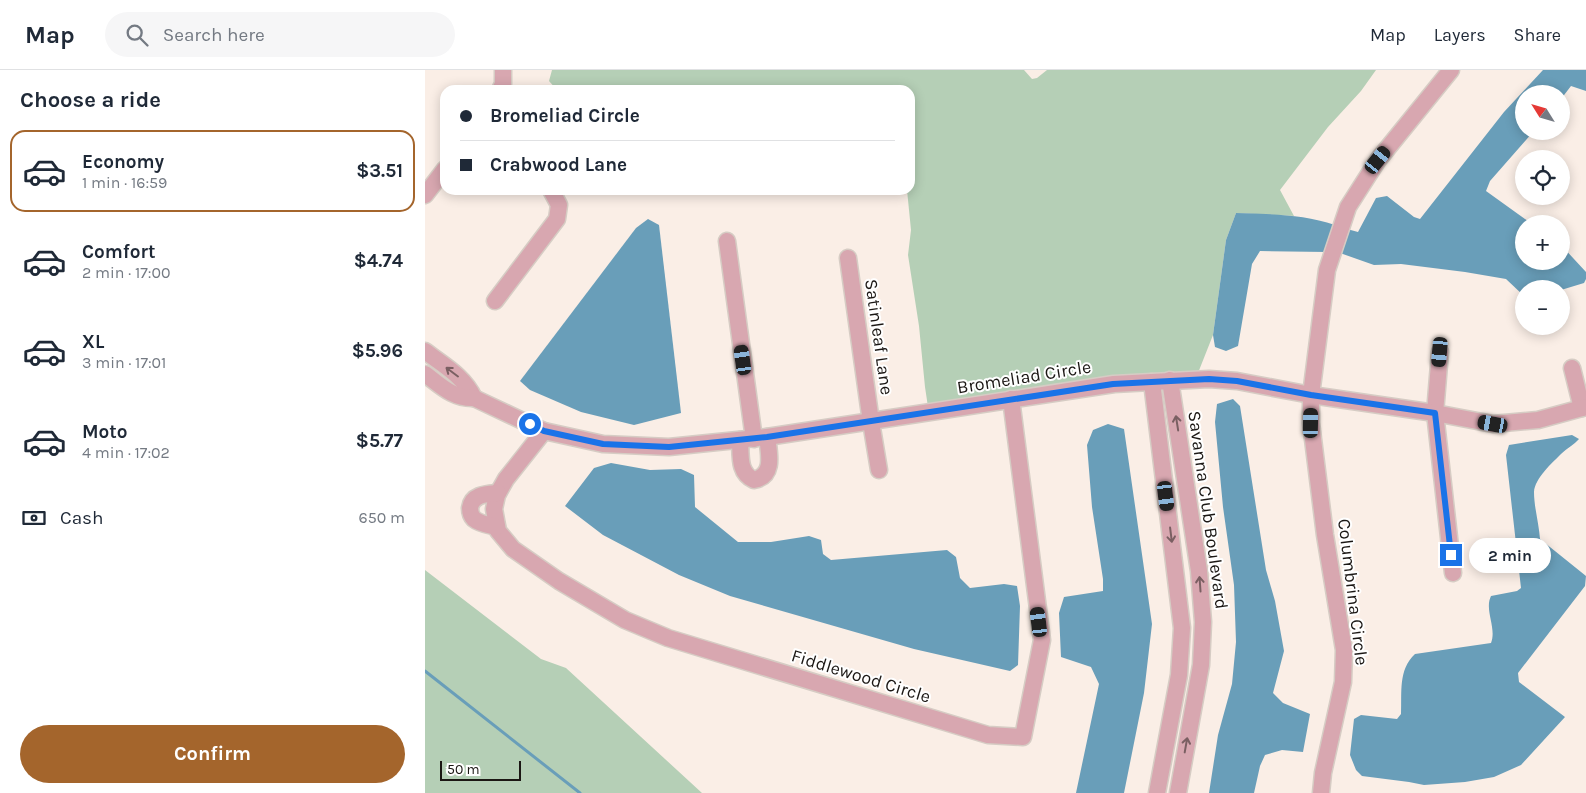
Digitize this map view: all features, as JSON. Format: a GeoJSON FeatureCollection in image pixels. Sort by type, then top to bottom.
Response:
{"type":"FeatureCollection","features":[{"type":"Feature","properties":{"kind":"street"},"geometry":{"type":"LineString","coordinates":[[502,85],[503,70]]}},
{"type":"Feature","properties":{"kind":"street","name":"Columbrina Circle"},"geometry":{"type":"LineString","coordinates":[[1321,793],[1343,682],[1344,650],[1325,535],[1311,423],[1311,395],[1327,270],[1348,207],[1378,160],[1451,70]]}},
{"type":"Feature","properties":{"kind":"street"},"geometry":{"type":"LineString","coordinates":[[425,195],[440,176]]}},
{"type":"Feature","properties":{"kind":"street"},"geometry":{"type":"LineString","coordinates":[[495,301],[557,219],[559,205],[554,195]]}},
{"type":"Feature","properties":{"kind":"street"},"geometry":{"type":"LineString","coordinates":[[727,241],[754,439]]}},
{"type":"Feature","properties":{"kind":"street","name":"Satinleaf Lane"},"geometry":{"type":"LineString","coordinates":[[849,258],[879,470]]}},
{"type":"Feature","properties":{"kind":"street"},"geometry":{"type":"LineString","coordinates":[[425,351],[463,380],[473,398]]}},
{"type":"Feature","properties":{"kind":"street"},"geometry":{"type":"LineString","coordinates":[[1440,352],[1435,413],[1453,573]]}},
{"type":"Feature","properties":{"kind":"street"},"geometry":{"type":"LineString","coordinates":[[1572,368],[1584,408]]}},
{"type":"Feature","properties":{"kind":"street","name":"Bromeliad Circle"},"geometry":{"type":"LineString","coordinates":[[425,374],[453,395],[473,398],[544,431],[603,444],[669,447],[754,439],[1113,384],[1170,380],[1209,379],[1237,381],[1311,395],[1435,413],[1493,424],[1538,420],[1584,408]]}},
{"type":"Feature","properties":{"kind":"street","name":"Savanna Club Boulevard"},"geometry":{"type":"LineString","coordinates":[[1170,380],[1199,572],[1203,622],[1201,665],[1178,793]]}},
{"type":"Feature","properties":{"kind":"street"},"geometry":{"type":"LineString","coordinates":[[1152,382],[1182,628],[1179,675],[1157,793]]}},
{"type":"Feature","properties":{"kind":"street","name":"Fiddlewood Circle"},"geometry":{"type":"LineString","coordinates":[[497,527],[502,537],[513,549],[559,581],[625,620],[668,638],[988,735],[1023,737],[1042,640],[1011,399]]}},
{"type":"Feature","properties":{"kind":"street"},"geometry":{"type":"LineString","coordinates":[[498,493],[477,497],[471,503],[472,517],[475,520],[497,527],[494,509],[498,493],[506,479],[544,431]]}},
{"type":"Feature","properties":{"kind":"green space"},"geometry":{"type":"Polygon","coordinates":[[[552,70],[1024,70],[1032,79],[1037,78],[1047,70],[1376,70],[1361,91],[1328,127],[1280,190],[1294,216],[1236,213],[1226,240],[1213,335],[1198,373],[928,407],[919,326],[908,255],[911,230],[908,195],[915,195],[915,85],[553,85],[549,81],[552,70]]]}},
{"type":"Feature","properties":{"kind":"green space"},"geometry":{"type":"Polygon","coordinates":[[[425,570],[541,659],[566,668],[702,793],[425,793],[425,570]]]}},
{"type":"Feature","properties":{"kind":"water"},"geometry":{"type":"Polygon","coordinates":[[[1543,70],[1586,70],[1586,91],[1570,87],[1570,85],[1529,85],[1543,70]]]}},
{"type":"Feature","properties":{"kind":"water"},"geometry":{"type":"Polygon","coordinates":[[[1515,100],[1515,140],[1526,140],[1517,150],[1515,150],[1515,153],[1490,181],[1486,191],[1519,215],[1515,215],[1515,270],[1570,270],[1570,255],[1586,272],[1584,283],[1570,287],[1570,280],[1515,280],[1515,288],[1506,279],[1401,264],[1374,265],[1340,253],[1347,229],[1358,232],[1376,198],[1387,196],[1414,217],[1420,219],[1515,100]]]}},
{"type":"Feature","properties":{"kind":"water"},"geometry":{"type":"Polygon","coordinates":[[[1236,213],[1299,217],[1335,225],[1327,252],[1260,251],[1252,264],[1238,346],[1226,351],[1215,347],[1213,335],[1226,240],[1236,213]]]}},
{"type":"Feature","properties":{"kind":"water"},"geometry":{"type":"Polygon","coordinates":[[[648,219],[659,225],[681,413],[634,425],[581,412],[530,390],[520,381],[636,228],[648,219]]]}},
{"type":"Feature","properties":{"kind":"water"},"geometry":{"type":"Polygon","coordinates":[[[1233,399],[1240,406],[1266,570],[1275,601],[1284,651],[1273,693],[1283,703],[1310,714],[1303,752],[1282,750],[1265,755],[1260,766],[1254,793],[1209,793],[1218,735],[1232,684],[1236,642],[1234,585],[1223,507],[1215,422],[1217,404],[1233,399]]]}},
{"type":"Feature","properties":{"kind":"water"},"geometry":{"type":"Polygon","coordinates":[[[1108,424],[1124,429],[1152,624],[1144,693],[1124,793],[1076,793],[1099,684],[1091,667],[1061,657],[1059,613],[1064,597],[1103,591],[1103,579],[1092,507],[1087,445],[1093,430],[1108,424]]]}},
{"type":"Feature","properties":{"kind":"water"},"geometry":{"type":"Polygon","coordinates":[[[1572,435],[1579,439],[1549,466],[1537,481],[1534,498],[1540,539],[1586,576],[1585,586],[1518,673],[1519,682],[1565,717],[1521,765],[1494,777],[1465,782],[1424,785],[1362,776],[1356,770],[1350,755],[1354,719],[1361,715],[1397,719],[1401,714],[1403,674],[1415,654],[1491,643],[1493,631],[1489,601],[1491,596],[1517,591],[1521,588],[1506,455],[1509,445],[1572,435]]]}},
{"type":"Feature","properties":{"kind":"water"},"geometry":{"type":"Polygon","coordinates":[[[611,463],[650,470],[681,469],[694,475],[695,507],[738,542],[771,542],[809,536],[821,540],[823,554],[831,560],[947,550],[956,557],[960,578],[970,588],[1004,584],[1017,586],[1020,606],[1018,665],[1010,671],[914,649],[730,596],[679,575],[603,535],[565,506],[594,468],[611,463]]]}},
{"type":"Feature","properties":{"kind":"waterway"},"geometry":{"type":"LineString","coordinates":[[425,671],[580,793]]}},
{"type":"Feature","properties":{"kind":"route"},"geometry":{"type":"LineString","coordinates":[[530,424],[544,431],[603,444],[669,447],[767,437],[1113,384],[1209,379],[1237,381],[1311,395],[1435,413],[1451,555]]}}]}
